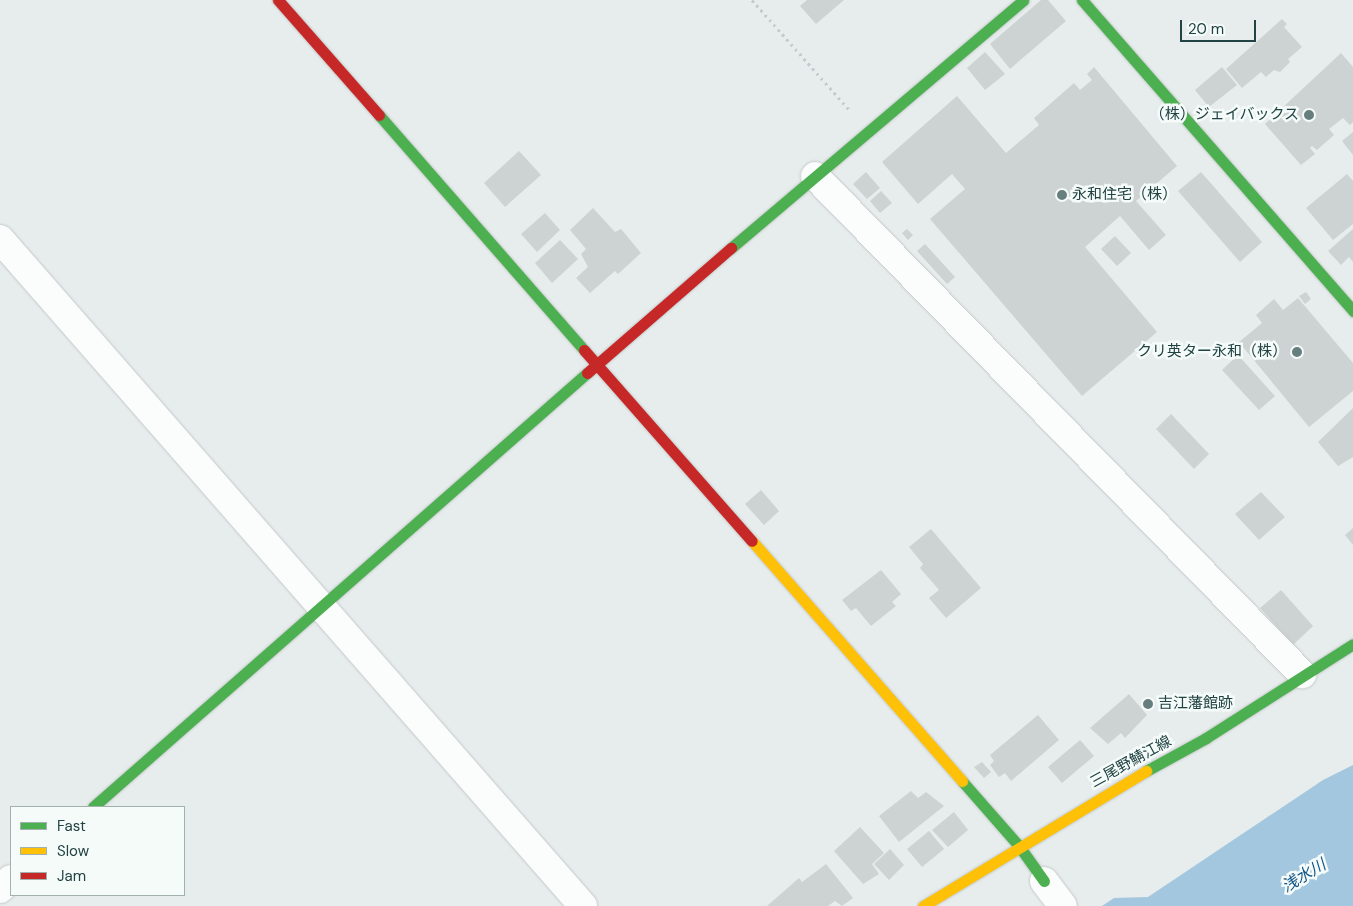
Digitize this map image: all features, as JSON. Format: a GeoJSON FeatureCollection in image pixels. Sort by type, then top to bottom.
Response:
{"type":"FeatureCollection","features":[{"type":"Feature","properties":{"kind":"street"},"geometry":{"type":"LineString","coordinates":[[278,0],[599,364],[1018,846],[1063,906]]}},
{"type":"Feature","properties":{"kind":"street"},"geometry":{"type":"LineString","coordinates":[[95,806],[322,603],[867,131],[1023,0]]}},
{"type":"Feature","properties":{"kind":"street"},"geometry":{"type":"LineString","coordinates":[[1082,0],[1353,311]]}},
{"type":"Feature","properties":{"kind":"street"},"geometry":{"type":"LineString","coordinates":[[815,176],[1302,674]]}},
{"type":"Feature","properties":{"kind":"street"},"geometry":{"type":"LineString","coordinates":[[0,238],[126,385],[322,603],[583,906]]}},
{"type":"Feature","properties":{"kind":"street","name":"三尾野鯖江線"},"geometry":{"type":"LineString","coordinates":[[923,906],[1018,846],[1206,738],[1302,674],[1353,644]]}},
{"type":"Feature","properties":{"kind":"street"},"geometry":{"type":"LineString","coordinates":[[0,889],[10,881]]}},
{"type":"Feature","properties":{"kind":"path"},"geometry":{"type":"LineString","coordinates":[[752,0],[867,131]]}},
{"type":"Feature","properties":{"kind":"water","name":"浅水川"},"geometry":{"type":"Polygon","coordinates":[[[1353,765],[1353,906],[1102,906],[1114,898],[1148,897],[1323,780],[1353,765]]]}},
{"type":"Feature","properties":{"kind":"building"},"geometry":{"type":"Polygon","coordinates":[[[807,0],[844,0],[816,24],[800,6],[807,0]]]}},
{"type":"Feature","properties":{"kind":"building"},"geometry":{"type":"Polygon","coordinates":[[[1041,0],[1048,0],[1066,21],[1010,69],[990,44],[1041,0]]]}},
{"type":"Feature","properties":{"kind":"building"},"geometry":{"type":"Polygon","coordinates":[[[1282,19],[1287,24],[1284,27],[1302,47],[1288,59],[1290,62],[1280,72],[1274,70],[1266,77],[1261,72],[1242,88],[1226,69],[1282,19]]]}},
{"type":"Feature","properties":{"kind":"building"},"geometry":{"type":"Polygon","coordinates":[[[985,52],[1005,74],[985,90],[967,68],[985,52]]]}},
{"type":"Feature","properties":{"kind":"building"},"geometry":{"type":"Polygon","coordinates":[[[1341,53],[1353,67],[1353,122],[1350,125],[1343,118],[1329,129],[1334,135],[1317,150],[1312,146],[1310,148],[1315,154],[1301,165],[1265,124],[1341,53]]]}},
{"type":"Feature","properties":{"kind":"building"},"geometry":{"type":"Polygon","coordinates":[[[1094,67],[1177,166],[1136,201],[1166,235],[1149,250],[1120,216],[1085,247],[1157,332],[1082,396],[930,219],[965,189],[952,174],[918,204],[882,162],[957,96],[1006,153],[1039,125],[1034,118],[1074,83],[1080,90],[1092,80],[1087,74],[1094,67]]]}},
{"type":"Feature","properties":{"kind":"building"},"geometry":{"type":"Polygon","coordinates":[[[1222,67],[1237,85],[1209,107],[1195,90],[1222,67]]]}},
{"type":"Feature","properties":{"kind":"building"},"geometry":{"type":"Polygon","coordinates":[[[1353,132],[1353,155],[1342,141],[1353,132]]]}},
{"type":"Feature","properties":{"kind":"building"},"geometry":{"type":"Polygon","coordinates":[[[519,151],[541,175],[505,207],[484,183],[519,151]]]}},
{"type":"Feature","properties":{"kind":"building"},"geometry":{"type":"Polygon","coordinates":[[[866,172],[880,188],[867,199],[853,184],[866,172]]]}},
{"type":"Feature","properties":{"kind":"building"},"geometry":{"type":"Polygon","coordinates":[[[1201,172],[1262,242],[1240,262],[1178,191],[1201,172]]]}},
{"type":"Feature","properties":{"kind":"building"},"geometry":{"type":"Polygon","coordinates":[[[1347,174],[1353,181],[1353,224],[1333,240],[1306,208],[1347,174]]]}},
{"type":"Feature","properties":{"kind":"building"},"geometry":{"type":"Polygon","coordinates":[[[881,191],[892,203],[880,213],[870,201],[881,191]]]}},
{"type":"Feature","properties":{"kind":"building"},"geometry":{"type":"Polygon","coordinates":[[[593,208],[615,232],[621,229],[641,253],[618,274],[615,271],[590,293],[576,278],[588,267],[581,254],[586,249],[570,230],[593,208]]]}},
{"type":"Feature","properties":{"kind":"building"},"geometry":{"type":"Polygon","coordinates":[[[545,213],[560,230],[537,252],[521,234],[545,213]]]}},
{"type":"Feature","properties":{"kind":"building"},"geometry":{"type":"Polygon","coordinates":[[[907,229],[913,235],[908,240],[902,233],[907,229]]]}},
{"type":"Feature","properties":{"kind":"building"},"geometry":{"type":"Polygon","coordinates":[[[1353,229],[1353,262],[1349,257],[1341,265],[1328,251],[1353,229]]]}},
{"type":"Feature","properties":{"kind":"building"},"geometry":{"type":"Polygon","coordinates":[[[1115,236],[1131,253],[1117,266],[1101,249],[1115,236]]]}},
{"type":"Feature","properties":{"kind":"building"},"geometry":{"type":"Polygon","coordinates":[[[560,240],[578,259],[552,283],[535,263],[560,240]]]}},
{"type":"Feature","properties":{"kind":"building"},"geometry":{"type":"Polygon","coordinates":[[[925,244],[955,277],[947,284],[917,251],[925,244]]]}},
{"type":"Feature","properties":{"kind":"building"},"geometry":{"type":"Polygon","coordinates":[[[1306,292],[1311,299],[1305,304],[1299,296],[1306,292]]]}},
{"type":"Feature","properties":{"kind":"building"},"geometry":{"type":"Polygon","coordinates":[[[1298,298],[1353,363],[1353,391],[1309,427],[1239,342],[1262,323],[1256,315],[1274,299],[1283,310],[1298,298]]]}},
{"type":"Feature","properties":{"kind":"building"},"geometry":{"type":"Polygon","coordinates":[[[1238,355],[1275,396],[1259,410],[1222,370],[1238,355]]]}},
{"type":"Feature","properties":{"kind":"building"},"geometry":{"type":"Polygon","coordinates":[[[1353,408],[1353,457],[1338,466],[1318,442],[1353,408]]]}},
{"type":"Feature","properties":{"kind":"building"},"geometry":{"type":"Polygon","coordinates":[[[1171,414],[1209,454],[1194,469],[1156,429],[1171,414]]]}},
{"type":"Feature","properties":{"kind":"building"},"geometry":{"type":"Polygon","coordinates":[[[761,490],[779,511],[764,525],[745,504],[761,490]]]}},
{"type":"Feature","properties":{"kind":"building"},"geometry":{"type":"Polygon","coordinates":[[[1261,492],[1285,517],[1259,540],[1235,514],[1261,492]]]}},
{"type":"Feature","properties":{"kind":"building"},"geometry":{"type":"Polygon","coordinates":[[[1353,528],[1353,545],[1345,535],[1353,528]]]}},
{"type":"Feature","properties":{"kind":"building"},"geometry":{"type":"Polygon","coordinates":[[[931,529],[981,588],[946,618],[929,598],[939,590],[920,568],[923,564],[909,547],[931,529]]]}},
{"type":"Feature","properties":{"kind":"building"},"geometry":{"type":"Polygon","coordinates":[[[881,570],[901,594],[892,602],[896,606],[871,626],[856,608],[851,611],[842,600],[881,570]]]}},
{"type":"Feature","properties":{"kind":"building"},"geometry":{"type":"Polygon","coordinates":[[[1281,590],[1313,626],[1293,645],[1260,608],[1281,590]]]}},
{"type":"Feature","properties":{"kind":"building"},"geometry":{"type":"Polygon","coordinates":[[[1129,694],[1147,715],[1125,738],[1121,733],[1108,744],[1090,728],[1129,694]]]}},
{"type":"Feature","properties":{"kind":"building"},"geometry":{"type":"Polygon","coordinates":[[[1038,715],[1059,740],[1011,781],[1005,773],[999,777],[990,765],[994,761],[990,755],[1038,715]]]}},
{"type":"Feature","properties":{"kind":"building"},"geometry":{"type":"Polygon","coordinates":[[[1080,740],[1094,756],[1062,783],[1048,767],[1080,740]]]}},
{"type":"Feature","properties":{"kind":"building"},"geometry":{"type":"Polygon","coordinates":[[[982,762],[991,772],[984,778],[974,767],[982,762]]]}},
{"type":"Feature","properties":{"kind":"building"},"geometry":{"type":"Polygon","coordinates":[[[911,791],[918,798],[926,792],[944,806],[899,842],[879,816],[911,791]]]}},
{"type":"Feature","properties":{"kind":"building"},"geometry":{"type":"Polygon","coordinates":[[[954,812],[968,830],[948,847],[932,830],[954,812]]]}},
{"type":"Feature","properties":{"kind":"building"},"geometry":{"type":"Polygon","coordinates":[[[860,827],[884,853],[872,864],[879,874],[863,884],[834,851],[860,827]]]}},
{"type":"Feature","properties":{"kind":"building"},"geometry":{"type":"Polygon","coordinates":[[[929,831],[944,849],[922,867],[907,849],[929,831]]]}},
{"type":"Feature","properties":{"kind":"building"},"geometry":{"type":"Polygon","coordinates":[[[890,849],[904,865],[889,880],[874,864],[890,849]]]}},
{"type":"Feature","properties":{"kind":"building"},"geometry":{"type":"Polygon","coordinates":[[[826,864],[853,898],[842,906],[835,901],[828,906],[767,906],[799,878],[802,882],[826,864]]]}},
{"type":"Feature","properties":{"kind":"traffic: fast"},"geometry":{"type":"LineString","coordinates":[[731,248],[1023,0]]}},
{"type":"Feature","properties":{"kind":"traffic: fast"},"geometry":{"type":"LineString","coordinates":[[1082,0],[1353,311]]}},
{"type":"Feature","properties":{"kind":"traffic: fast"},"geometry":{"type":"LineString","coordinates":[[379,115],[584,350]]}},
{"type":"Feature","properties":{"kind":"traffic: fast"},"geometry":{"type":"LineString","coordinates":[[94,806],[587,373]]}},
{"type":"Feature","properties":{"kind":"traffic: fast"},"geometry":{"type":"LineString","coordinates":[[1146,771],[1206,738],[1353,644]]}},
{"type":"Feature","properties":{"kind":"traffic: fast"},"geometry":{"type":"LineString","coordinates":[[962,781],[1019,846],[1044,881]]}},
{"type":"Feature","properties":{"kind":"traffic: slow"},"geometry":{"type":"LineString","coordinates":[[752,541],[962,781]]}},
{"type":"Feature","properties":{"kind":"traffic: slow"},"geometry":{"type":"LineString","coordinates":[[923,906],[1146,771]]}},
{"type":"Feature","properties":{"kind":"traffic: jam"},"geometry":{"type":"LineString","coordinates":[[278,0],[379,115]]}},
{"type":"Feature","properties":{"kind":"traffic: jam"},"geometry":{"type":"LineString","coordinates":[[587,373],[731,248]]}},
{"type":"Feature","properties":{"kind":"traffic: jam"},"geometry":{"type":"LineString","coordinates":[[584,350],[752,541]]}},
{"type":"Feature","properties":{"kind":"place","name":"（株）ジェイバックス"},"geometry":{"type":"Point","coordinates":[1309,115]}},
{"type":"Feature","properties":{"kind":"place","name":"永和住宅（株）"},"geometry":{"type":"Point","coordinates":[1062,195]}},
{"type":"Feature","properties":{"kind":"place","name":"クリ英ター永和（株）"},"geometry":{"type":"Point","coordinates":[1297,352]}},
{"type":"Feature","properties":{"kind":"place","name":"吉江藩館跡"},"geometry":{"type":"Point","coordinates":[1148,704]}}]}
